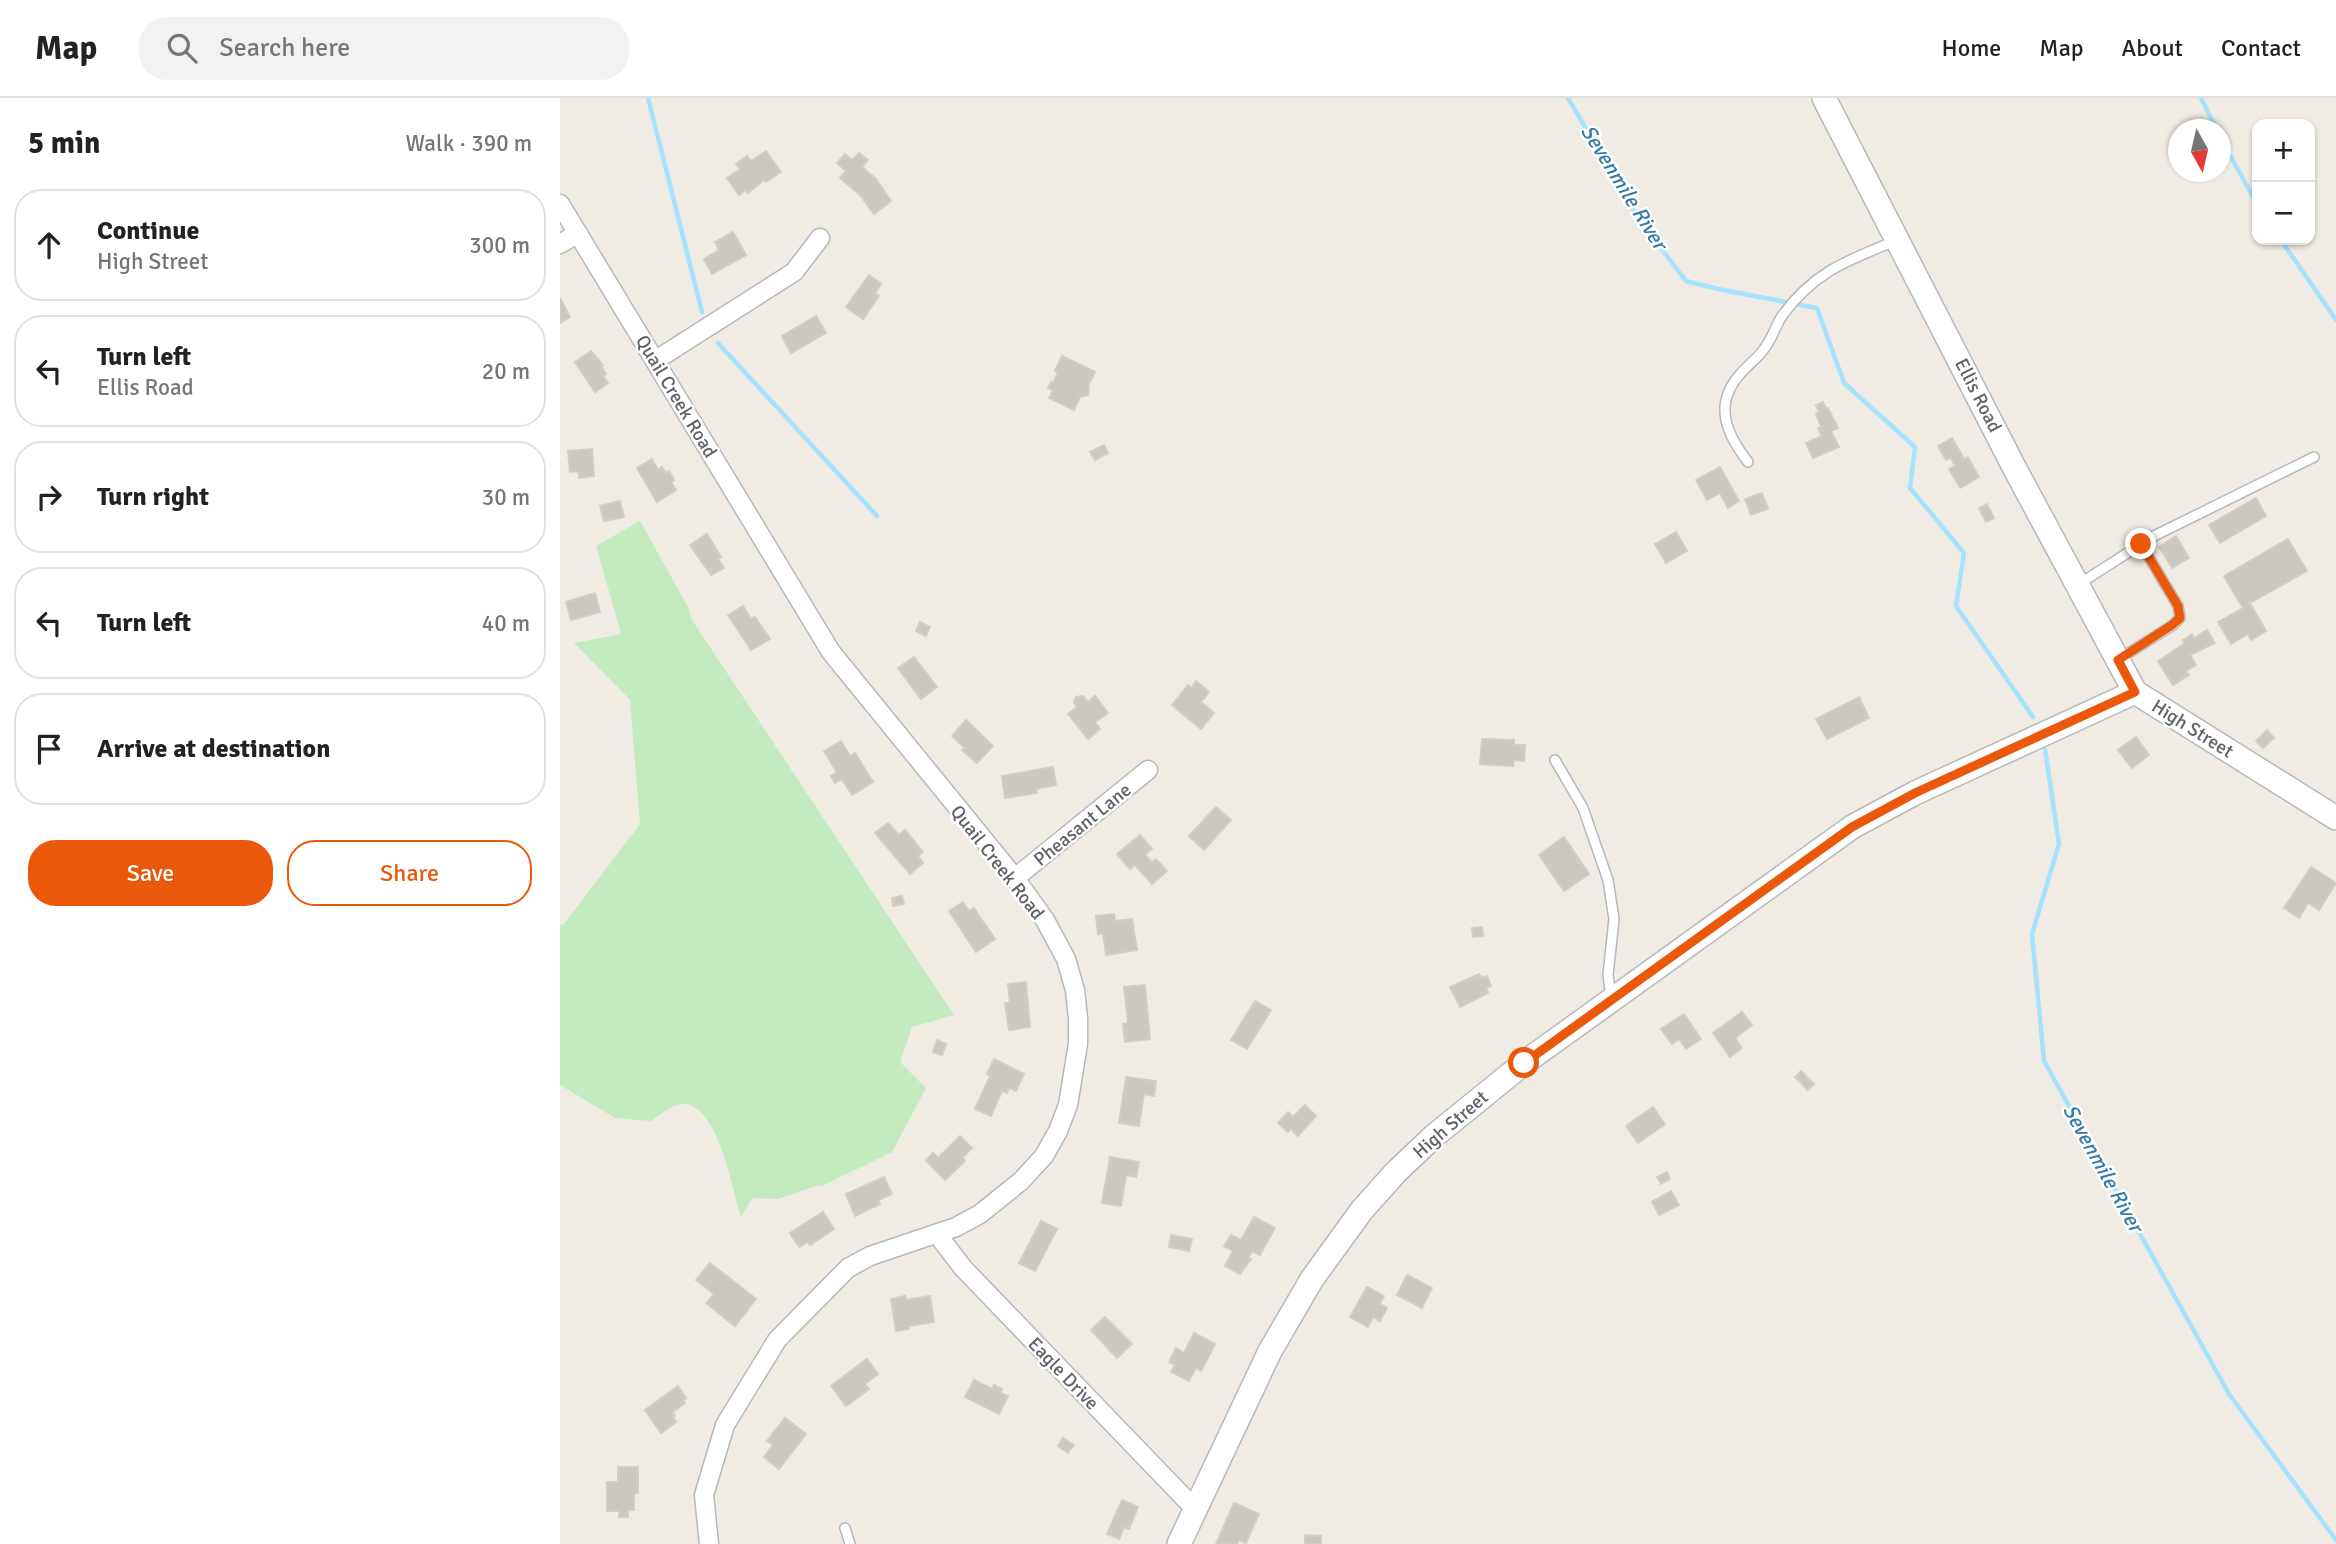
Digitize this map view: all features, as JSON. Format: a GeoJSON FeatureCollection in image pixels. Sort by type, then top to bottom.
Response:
{"type":"FeatureCollection","features":[{"type":"Feature","properties":{"kind":"street","name":"Ellis Road"},"geometry":{"type":"LineString","coordinates":[[1824,98],[2135,692]]}},
{"type":"Feature","properties":{"kind":"street","name":"Quail Creek Road"},"geometry":{"type":"LineString","coordinates":[[560,204],[831,652],[1016,878],[1045,920],[1066,959],[1075,990],[1078,1044],[1071,1092],[1044,1156],[1021,1181],[980,1214],[937,1234],[880,1252],[848,1268],[777,1340],[725,1425],[704,1494],[709,1544]]}},
{"type":"Feature","properties":{"kind":"street"},"geometry":{"type":"LineString","coordinates":[[560,244],[578,233]]}},
{"type":"Feature","properties":{"kind":"street"},"geometry":{"type":"LineString","coordinates":[[656,360],[794,272],[820,238]]}},
{"type":"Feature","properties":{"kind":"street","name":"High Street"},"geometry":{"type":"LineString","coordinates":[[1179,1544],[1270,1351],[1290,1315],[1335,1245],[1403,1165],[1473,1102],[1852,827],[1915,793],[2135,692],[2336,818]]}},
{"type":"Feature","properties":{"kind":"street","name":"Pheasant Lane"},"geometry":{"type":"LineString","coordinates":[[1016,878],[1148,770]]}},
{"type":"Feature","properties":{"kind":"street","name":"Eagle Drive"},"geometry":{"type":"LineString","coordinates":[[937,1234],[963,1268],[1195,1509]]}},
{"type":"Feature","properties":{"kind":"lane"},"geometry":{"type":"LineString","coordinates":[[1748,462],[1730,439],[1724,413],[1726,394],[1740,373],[1764,350],[1783,316],[1808,285],[1836,265],[1898,240]]}},
{"type":"Feature","properties":{"kind":"lane"},"geometry":{"type":"LineString","coordinates":[[2077,585],[2141,544],[2228,498],[2315,457]]}},
{"type":"Feature","properties":{"kind":"lane"},"geometry":{"type":"LineString","coordinates":[[2118,660],[2180,618],[2178,606],[2141,544]]}},
{"type":"Feature","properties":{"kind":"lane"},"geometry":{"type":"LineString","coordinates":[[1555,760],[1583,808],[1608,880],[1614,919],[1608,975],[1612,1000]]}},
{"type":"Feature","properties":{"kind":"lane"},"geometry":{"type":"LineString","coordinates":[[845,1528],[850,1544]]}},
{"type":"Feature","properties":{"kind":"green space"},"geometry":{"type":"Polygon","coordinates":[[[640,521],[688,607],[692,620],[954,1015],[912,1027],[900,1062],[926,1088],[892,1152],[822,1186],[778,1199],[752,1198],[741,1217],[715,1134],[707,1119],[697,1109],[685,1104],[676,1105],[651,1121],[615,1118],[560,1085],[560,925],[564,924],[640,824],[630,700],[574,643],[621,634],[596,546],[640,521]]]}},
{"type":"Feature","properties":{"kind":"building"},"geometry":{"type":"Polygon","coordinates":[[[766,151],[781,172],[766,182],[764,180],[748,193],[746,190],[739,195],[727,178],[740,169],[736,164],[747,156],[751,161],[766,151]]]}},
{"type":"Feature","properties":{"kind":"building"},"geometry":{"type":"Polygon","coordinates":[[[859,153],[868,160],[862,167],[876,179],[891,201],[874,214],[860,195],[840,178],[846,171],[837,163],[845,154],[852,160],[859,153]]]}},
{"type":"Feature","properties":{"kind":"building"},"geometry":{"type":"Polygon","coordinates":[[[733,232],[746,255],[712,274],[704,259],[719,250],[715,242],[733,232]]]}},
{"type":"Feature","properties":{"kind":"building"},"geometry":{"type":"Polygon","coordinates":[[[869,275],[881,284],[875,293],[879,296],[863,319],[846,307],[869,275]]]}},
{"type":"Feature","properties":{"kind":"building"},"geometry":{"type":"Polygon","coordinates":[[[560,298],[570,317],[560,323],[560,298]]]}},
{"type":"Feature","properties":{"kind":"building"},"geometry":{"type":"Polygon","coordinates":[[[816,316],[826,333],[791,353],[782,336],[816,316]]]}},
{"type":"Feature","properties":{"kind":"building"},"geometry":{"type":"Polygon","coordinates":[[[591,351],[603,365],[601,366],[606,374],[603,376],[608,383],[595,392],[575,362],[591,351]]]}},
{"type":"Feature","properties":{"kind":"building"},"geometry":{"type":"Polygon","coordinates":[[[1062,356],[1095,372],[1088,386],[1088,395],[1080,397],[1074,410],[1049,398],[1053,390],[1048,388],[1058,373],[1055,371],[1062,356]]]}},
{"type":"Feature","properties":{"kind":"building"},"geometry":{"type":"Polygon","coordinates":[[[1823,402],[1838,428],[1831,431],[1839,447],[1813,458],[1806,443],[1822,436],[1818,428],[1821,427],[1816,405],[1823,402]]]}},
{"type":"Feature","properties":{"kind":"building"},"geometry":{"type":"Polygon","coordinates":[[[1952,438],[1964,459],[1968,457],[1979,477],[1960,488],[1949,469],[1955,466],[1951,458],[1946,460],[1938,446],[1952,438]]]}},
{"type":"Feature","properties":{"kind":"building"},"geometry":{"type":"Polygon","coordinates":[[[1104,445],[1108,453],[1095,460],[1090,452],[1104,445]]]}},
{"type":"Feature","properties":{"kind":"building"},"geometry":{"type":"Polygon","coordinates":[[[592,449],[594,476],[579,478],[578,471],[570,472],[568,451],[592,449]]]}},
{"type":"Feature","properties":{"kind":"building"},"geometry":{"type":"Polygon","coordinates":[[[652,459],[658,470],[662,467],[666,473],[669,471],[676,490],[657,502],[637,468],[652,459]]]}},
{"type":"Feature","properties":{"kind":"building"},"geometry":{"type":"Polygon","coordinates":[[[1720,467],[1739,501],[1728,508],[1720,493],[1707,500],[1696,480],[1720,467]]]}},
{"type":"Feature","properties":{"kind":"building"},"geometry":{"type":"Polygon","coordinates":[[[1762,493],[1768,509],[1751,515],[1745,499],[1762,493]]]}},
{"type":"Feature","properties":{"kind":"building"},"geometry":{"type":"Polygon","coordinates":[[[2256,498],[2266,516],[2220,543],[2209,525],[2256,498]]]}},
{"type":"Feature","properties":{"kind":"building"},"geometry":{"type":"Polygon","coordinates":[[[620,501],[624,517],[604,521],[600,506],[620,501]]]}},
{"type":"Feature","properties":{"kind":"building"},"geometry":{"type":"Polygon","coordinates":[[[1987,504],[1994,518],[1986,522],[1979,508],[1987,504]]]}},
{"type":"Feature","properties":{"kind":"building"},"geometry":{"type":"Polygon","coordinates":[[[1676,532],[1687,551],[1666,563],[1655,544],[1676,532]]]}},
{"type":"Feature","properties":{"kind":"building"},"geometry":{"type":"Polygon","coordinates":[[[707,534],[721,557],[718,559],[724,568],[711,575],[690,545],[707,534]]]}},
{"type":"Feature","properties":{"kind":"building"},"geometry":{"type":"Polygon","coordinates":[[[2176,536],[2189,558],[2172,568],[2159,547],[2176,536]]]}},
{"type":"Feature","properties":{"kind":"building"},"geometry":{"type":"Polygon","coordinates":[[[2288,539],[2307,571],[2250,603],[2266,631],[2251,640],[2248,634],[2231,644],[2218,622],[2243,608],[2224,576],[2288,539]]]}},
{"type":"Feature","properties":{"kind":"building"},"geometry":{"type":"Polygon","coordinates":[[[595,593],[600,612],[571,620],[566,602],[595,593]]]}},
{"type":"Feature","properties":{"kind":"building"},"geometry":{"type":"Polygon","coordinates":[[[743,606],[751,619],[755,617],[770,639],[751,650],[728,615],[743,606]]]}},
{"type":"Feature","properties":{"kind":"building"},"geometry":{"type":"Polygon","coordinates":[[[920,622],[930,627],[926,636],[916,631],[920,622]]]}},
{"type":"Feature","properties":{"kind":"building"},"geometry":{"type":"Polygon","coordinates":[[[2207,630],[2215,643],[2190,655],[2196,665],[2186,671],[2189,675],[2173,685],[2158,661],[2185,643],[2183,640],[2192,634],[2194,638],[2207,630]]]}},
{"type":"Feature","properties":{"kind":"building"},"geometry":{"type":"Polygon","coordinates":[[[914,657],[937,687],[921,699],[898,668],[914,657]]]}},
{"type":"Feature","properties":{"kind":"building"},"geometry":{"type":"Polygon","coordinates":[[[1196,681],[1209,692],[1201,702],[1214,713],[1201,729],[1172,705],[1188,685],[1191,688],[1196,681]]]}},
{"type":"Feature","properties":{"kind":"building"},"geometry":{"type":"Polygon","coordinates":[[[1083,696],[1088,702],[1095,696],[1108,713],[1095,722],[1100,729],[1088,739],[1068,714],[1077,707],[1074,702],[1076,697],[1083,696]]]}},
{"type":"Feature","properties":{"kind":"building"},"geometry":{"type":"Polygon","coordinates":[[[1859,697],[1869,718],[1827,739],[1816,719],[1859,697]]]}},
{"type":"Feature","properties":{"kind":"building"},"geometry":{"type":"Polygon","coordinates":[[[966,720],[993,746],[977,763],[962,750],[965,748],[952,736],[966,720]]]}},
{"type":"Feature","properties":{"kind":"building"},"geometry":{"type":"Polygon","coordinates":[[[2267,730],[2274,738],[2263,748],[2256,741],[2267,730]]]}},
{"type":"Feature","properties":{"kind":"building"},"geometry":{"type":"Polygon","coordinates":[[[2136,737],[2149,755],[2132,768],[2118,750],[2136,737]]]}},
{"type":"Feature","properties":{"kind":"building"},"geometry":{"type":"Polygon","coordinates":[[[1482,739],[1514,740],[1514,745],[1525,745],[1524,761],[1514,760],[1513,766],[1480,764],[1482,739]]]}},
{"type":"Feature","properties":{"kind":"building"},"geometry":{"type":"Polygon","coordinates":[[[841,741],[850,756],[855,753],[873,782],[852,795],[842,779],[835,783],[831,776],[837,772],[824,751],[841,741]]]}},
{"type":"Feature","properties":{"kind":"building"},"geometry":{"type":"Polygon","coordinates":[[[1053,767],[1056,785],[1036,789],[1037,793],[1005,798],[1002,776],[1053,767]]]}},
{"type":"Feature","properties":{"kind":"building"},"geometry":{"type":"Polygon","coordinates":[[[1216,807],[1231,820],[1204,850],[1189,836],[1216,807]]]}},
{"type":"Feature","properties":{"kind":"building"},"geometry":{"type":"Polygon","coordinates":[[[888,823],[899,835],[905,830],[923,852],[918,856],[923,863],[910,874],[875,833],[888,823]]]}},
{"type":"Feature","properties":{"kind":"building"},"geometry":{"type":"Polygon","coordinates":[[[1140,835],[1152,849],[1145,855],[1152,862],[1156,859],[1167,871],[1152,884],[1135,865],[1130,869],[1117,854],[1140,835]]]}},
{"type":"Feature","properties":{"kind":"building"},"geometry":{"type":"Polygon","coordinates":[[[1564,837],[1589,874],[1564,891],[1539,855],[1564,837]]]}},
{"type":"Feature","properties":{"kind":"building"},"geometry":{"type":"Polygon","coordinates":[[[2311,867],[2336,883],[2319,910],[2308,903],[2299,918],[2284,908],[2311,867]]]}},
{"type":"Feature","properties":{"kind":"building"},"geometry":{"type":"Polygon","coordinates":[[[902,896],[904,904],[893,906],[892,898],[902,896]]]}},
{"type":"Feature","properties":{"kind":"building"},"geometry":{"type":"Polygon","coordinates":[[[963,902],[969,911],[974,908],[995,939],[976,952],[949,911],[963,902]]]}},
{"type":"Feature","properties":{"kind":"building"},"geometry":{"type":"Polygon","coordinates":[[[1114,914],[1115,921],[1132,919],[1137,950],[1106,955],[1103,933],[1098,934],[1096,916],[1114,914]]]}},
{"type":"Feature","properties":{"kind":"building"},"geometry":{"type":"Polygon","coordinates":[[[1482,927],[1483,936],[1473,937],[1472,928],[1482,927]]]}},
{"type":"Feature","properties":{"kind":"building"},"geometry":{"type":"Polygon","coordinates":[[[1479,974],[1481,978],[1487,976],[1491,986],[1486,988],[1488,993],[1460,1007],[1450,987],[1479,974]]]}},
{"type":"Feature","properties":{"kind":"building"},"geometry":{"type":"Polygon","coordinates":[[[1026,982],[1030,1027],[1009,1030],[1005,1003],[1010,1003],[1008,984],[1026,982]]]}},
{"type":"Feature","properties":{"kind":"building"},"geometry":{"type":"Polygon","coordinates":[[[1145,985],[1150,1039],[1125,1042],[1123,1024],[1128,1023],[1124,987],[1145,985]]]}},
{"type":"Feature","properties":{"kind":"building"},"geometry":{"type":"Polygon","coordinates":[[[1255,1001],[1271,1010],[1247,1049],[1231,1040],[1255,1001]]]}},
{"type":"Feature","properties":{"kind":"building"},"geometry":{"type":"Polygon","coordinates":[[[1742,1012],[1752,1025],[1735,1038],[1742,1048],[1730,1057],[1713,1033],[1742,1012]]]}},
{"type":"Feature","properties":{"kind":"building"},"geometry":{"type":"Polygon","coordinates":[[[1684,1014],[1701,1039],[1686,1049],[1679,1039],[1672,1044],[1661,1029],[1684,1014]]]}},
{"type":"Feature","properties":{"kind":"building"},"geometry":{"type":"Polygon","coordinates":[[[937,1040],[946,1044],[942,1055],[933,1052],[937,1040]]]}},
{"type":"Feature","properties":{"kind":"building"},"geometry":{"type":"Polygon","coordinates":[[[994,1059],[1024,1074],[1016,1091],[1009,1088],[1007,1093],[1002,1091],[991,1116],[975,1109],[990,1076],[987,1074],[994,1059]]]}},
{"type":"Feature","properties":{"kind":"building"},"geometry":{"type":"Polygon","coordinates":[[[1801,1071],[1814,1084],[1808,1090],[1795,1077],[1801,1071]]]}},
{"type":"Feature","properties":{"kind":"building"},"geometry":{"type":"Polygon","coordinates":[[[1126,1077],[1156,1081],[1154,1096],[1144,1094],[1139,1126],[1119,1123],[1126,1077]]]}},
{"type":"Feature","properties":{"kind":"building"},"geometry":{"type":"Polygon","coordinates":[[[1305,1105],[1316,1116],[1298,1136],[1278,1123],[1288,1112],[1293,1117],[1305,1105]]]}},
{"type":"Feature","properties":{"kind":"building"},"geometry":{"type":"Polygon","coordinates":[[[1653,1107],[1665,1124],[1638,1143],[1626,1126],[1653,1107]]]}},
{"type":"Feature","properties":{"kind":"building"},"geometry":{"type":"Polygon","coordinates":[[[960,1136],[972,1148],[962,1158],[965,1161],[945,1180],[926,1160],[933,1153],[938,1158],[960,1136]]]}},
{"type":"Feature","properties":{"kind":"building"},"geometry":{"type":"Polygon","coordinates":[[[1110,1157],[1139,1162],[1136,1177],[1126,1175],[1121,1206],[1102,1203],[1110,1157]]]}},
{"type":"Feature","properties":{"kind":"building"},"geometry":{"type":"Polygon","coordinates":[[[1667,1172],[1670,1179],[1661,1184],[1657,1177],[1667,1172]]]}},
{"type":"Feature","properties":{"kind":"building"},"geometry":{"type":"Polygon","coordinates":[[[884,1177],[892,1194],[878,1200],[880,1204],[855,1216],[846,1194],[884,1177]]]}},
{"type":"Feature","properties":{"kind":"building"},"geometry":{"type":"Polygon","coordinates":[[[1671,1191],[1679,1205],[1659,1215],[1652,1202],[1671,1191]]]}},
{"type":"Feature","properties":{"kind":"building"},"geometry":{"type":"Polygon","coordinates":[[[823,1212],[834,1229],[810,1245],[808,1242],[799,1247],[790,1233],[823,1212]]]}},
{"type":"Feature","properties":{"kind":"building"},"geometry":{"type":"Polygon","coordinates":[[[1254,1217],[1275,1228],[1260,1255],[1252,1251],[1248,1258],[1251,1259],[1240,1274],[1225,1266],[1233,1251],[1224,1246],[1231,1235],[1241,1240],[1254,1217]]]}},
{"type":"Feature","properties":{"kind":"building"},"geometry":{"type":"Polygon","coordinates":[[[1041,1221],[1057,1229],[1035,1271],[1019,1263],[1041,1221]]]}},
{"type":"Feature","properties":{"kind":"building"},"geometry":{"type":"Polygon","coordinates":[[[1171,1235],[1192,1239],[1189,1251],[1169,1247],[1171,1235]]]}},
{"type":"Feature","properties":{"kind":"building"},"geometry":{"type":"Polygon","coordinates":[[[710,1263],[756,1299],[735,1326],[706,1303],[714,1294],[696,1280],[710,1263]]]}},
{"type":"Feature","properties":{"kind":"building"},"geometry":{"type":"Polygon","coordinates":[[[1407,1275],[1432,1288],[1422,1308],[1397,1295],[1407,1275]]]}},
{"type":"Feature","properties":{"kind":"building"},"geometry":{"type":"Polygon","coordinates":[[[1367,1287],[1384,1296],[1380,1304],[1387,1308],[1380,1321],[1373,1317],[1368,1327],[1350,1317],[1367,1287]]]}},
{"type":"Feature","properties":{"kind":"building"},"geometry":{"type":"Polygon","coordinates":[[[905,1296],[906,1300],[930,1296],[934,1322],[896,1331],[891,1299],[905,1296]]]}},
{"type":"Feature","properties":{"kind":"building"},"geometry":{"type":"Polygon","coordinates":[[[1105,1317],[1132,1344],[1117,1358],[1091,1330],[1105,1317]]]}},
{"type":"Feature","properties":{"kind":"building"},"geometry":{"type":"Polygon","coordinates":[[[1194,1333],[1215,1344],[1201,1371],[1196,1368],[1189,1381],[1171,1372],[1175,1365],[1169,1362],[1176,1348],[1184,1353],[1194,1333]]]}},
{"type":"Feature","properties":{"kind":"building"},"geometry":{"type":"Polygon","coordinates":[[[867,1359],[878,1374],[865,1384],[869,1389],[846,1406],[831,1386],[867,1359]]]}},
{"type":"Feature","properties":{"kind":"building"},"geometry":{"type":"Polygon","coordinates":[[[974,1380],[992,1389],[994,1385],[1002,1389],[1000,1393],[1008,1396],[999,1414],[965,1397],[974,1380]]]}},
{"type":"Feature","properties":{"kind":"building"},"geometry":{"type":"Polygon","coordinates":[[[678,1386],[686,1398],[683,1401],[685,1403],[673,1412],[676,1422],[661,1433],[645,1410],[678,1386]]]}},
{"type":"Feature","properties":{"kind":"building"},"geometry":{"type":"Polygon","coordinates":[[[785,1418],[806,1434],[779,1469],[764,1457],[773,1445],[767,1441],[785,1418]]]}},
{"type":"Feature","properties":{"kind":"building"},"geometry":{"type":"Polygon","coordinates":[[[1063,1438],[1074,1445],[1068,1453],[1058,1446],[1063,1438]]]}},
{"type":"Feature","properties":{"kind":"building"},"geometry":{"type":"Polygon","coordinates":[[[618,1467],[638,1467],[638,1493],[634,1493],[634,1510],[628,1510],[628,1517],[619,1517],[619,1511],[607,1511],[607,1482],[618,1482],[618,1467]]]}},
{"type":"Feature","properties":{"kind":"building"},"geometry":{"type":"Polygon","coordinates":[[[1122,1500],[1138,1507],[1129,1529],[1124,1527],[1119,1539],[1107,1534],[1122,1500]]]}},
{"type":"Feature","properties":{"kind":"building"},"geometry":{"type":"Polygon","coordinates":[[[1234,1503],[1259,1514],[1246,1543],[1239,1540],[1237,1544],[1216,1544],[1234,1503]]]}},
{"type":"Feature","properties":{"kind":"building"},"geometry":{"type":"Polygon","coordinates":[[[1305,1535],[1321,1536],[1321,1544],[1305,1544],[1305,1535]]]}},
{"type":"Feature","properties":{"kind":"waterway"},"geometry":{"type":"LineString","coordinates":[[648,98],[702,312]]}},
{"type":"Feature","properties":{"kind":"waterway","name":"Sevenmile River"},"geometry":{"type":"LineString","coordinates":[[1568,98],[1638,218],[1686,281],[1817,308],[1844,383],[1915,447],[1910,488],[1964,553],[1956,606],[2033,717]]}},
{"type":"Feature","properties":{"kind":"waterway"},"geometry":{"type":"LineString","coordinates":[[2201,98],[2212,119]]}},
{"type":"Feature","properties":{"kind":"waterway"},"geometry":{"type":"LineString","coordinates":[[2231,157],[2252,195]]}},
{"type":"Feature","properties":{"kind":"waterway"},"geometry":{"type":"LineString","coordinates":[[2284,245],[2336,320]]}},
{"type":"Feature","properties":{"kind":"waterway"},"geometry":{"type":"LineString","coordinates":[[718,343],[877,516]]}},
{"type":"Feature","properties":{"kind":"waterway","name":"Sevenmile River"},"geometry":{"type":"LineString","coordinates":[[2045,749],[2059,844],[2032,934],[2044,1061],[2229,1394],[2336,1540]]}},
{"type":"Feature","properties":{"kind":"route"},"geometry":{"type":"LineString","coordinates":[[1524,1063],[1852,827],[1915,793],[2135,692],[2118,660],[2180,618],[2178,606],[2141,544]]}}]}
